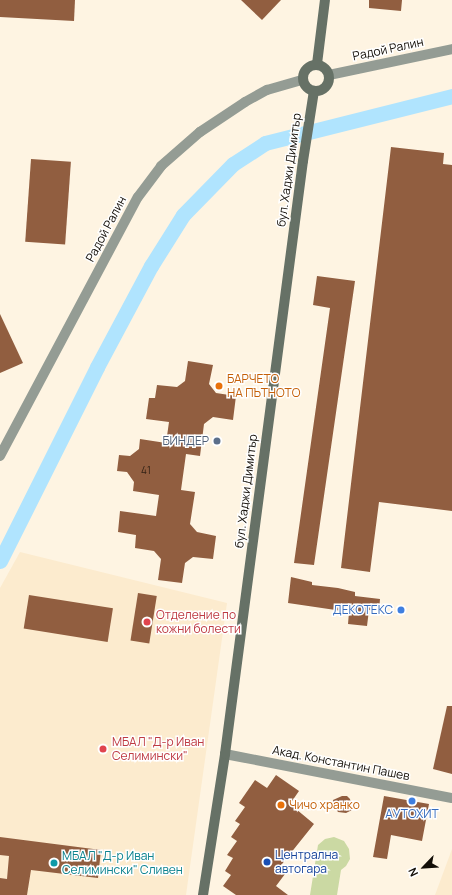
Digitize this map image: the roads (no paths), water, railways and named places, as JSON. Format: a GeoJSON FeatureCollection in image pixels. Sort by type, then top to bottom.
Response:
{"type":"FeatureCollection","features":[{"type":"Feature","properties":{"kind":"street"},"geometry":{"type":"LineString","coordinates":[[317,64],[325,0]]}},
{"type":"Feature","properties":{"kind":"street","name":"Радой Ралин"},"geometry":{"type":"LineString","coordinates":[[329,75],[452,48]]}},
{"type":"Feature","properties":{"kind":"street"},"geometry":{"type":"LineString","coordinates":[[317,64],[325,68],[329,75],[326,85],[321,90],[314,91],[305,86],[303,80],[305,70],[310,65],[317,64]]}},
{"type":"Feature","properties":{"kind":"street","name":"Радой Ралин"},"geometry":{"type":"LineString","coordinates":[[0,456],[138,197],[162,166],[200,132],[245,102],[267,90],[303,80]]}},
{"type":"Feature","properties":{"kind":"street","name":"бул. Хаджи Димитър"},"geometry":{"type":"LineString","coordinates":[[203,895],[225,754],[303,161],[314,91]]}},
{"type":"Feature","properties":{"kind":"street","name":"Акад. Константин Пашев"},"geometry":{"type":"LineString","coordinates":[[225,754],[452,798]]}},
{"type":"Feature","properties":{"kind":"waterway"},"geometry":{"type":"LineString","coordinates":[[0,561],[97,367],[151,266],[183,215],[233,164],[265,143],[452,96]]}},
{"type":"Feature","properties":{"kind":"place","name":"БАРЧЕТО НА ПЪТНОТО"},"geometry":{"type":"Point","coordinates":[219,386]}},
{"type":"Feature","properties":{"kind":"place","name":"БИНДЕР"},"geometry":{"type":"Point","coordinates":[217,441]}},
{"type":"Feature","properties":{"kind":"place","name":"ДЕКОТЕКС"},"geometry":{"type":"Point","coordinates":[401,610]}},
{"type":"Feature","properties":{"kind":"place","name":"Отделение по кожни болести"},"geometry":{"type":"Point","coordinates":[147,622]}},
{"type":"Feature","properties":{"kind":"place","name":"МБАЛ \"Д-р Иван Селимински\""},"geometry":{"type":"Point","coordinates":[103,749]}},
{"type":"Feature","properties":{"kind":"place","name":"АУТОХИТ"},"geometry":{"type":"Point","coordinates":[412,801]}},
{"type":"Feature","properties":{"kind":"place","name":"Чичо хранко"},"geometry":{"type":"Point","coordinates":[281,805]}},
{"type":"Feature","properties":{"kind":"place","name":"Централна автогара"},"geometry":{"type":"Point","coordinates":[267,862]}},
{"type":"Feature","properties":{"kind":"place","name":"МБАЛ \"Д-р Иван Селимински\" Сливен"},"geometry":{"type":"Point","coordinates":[54,863]}}]}
